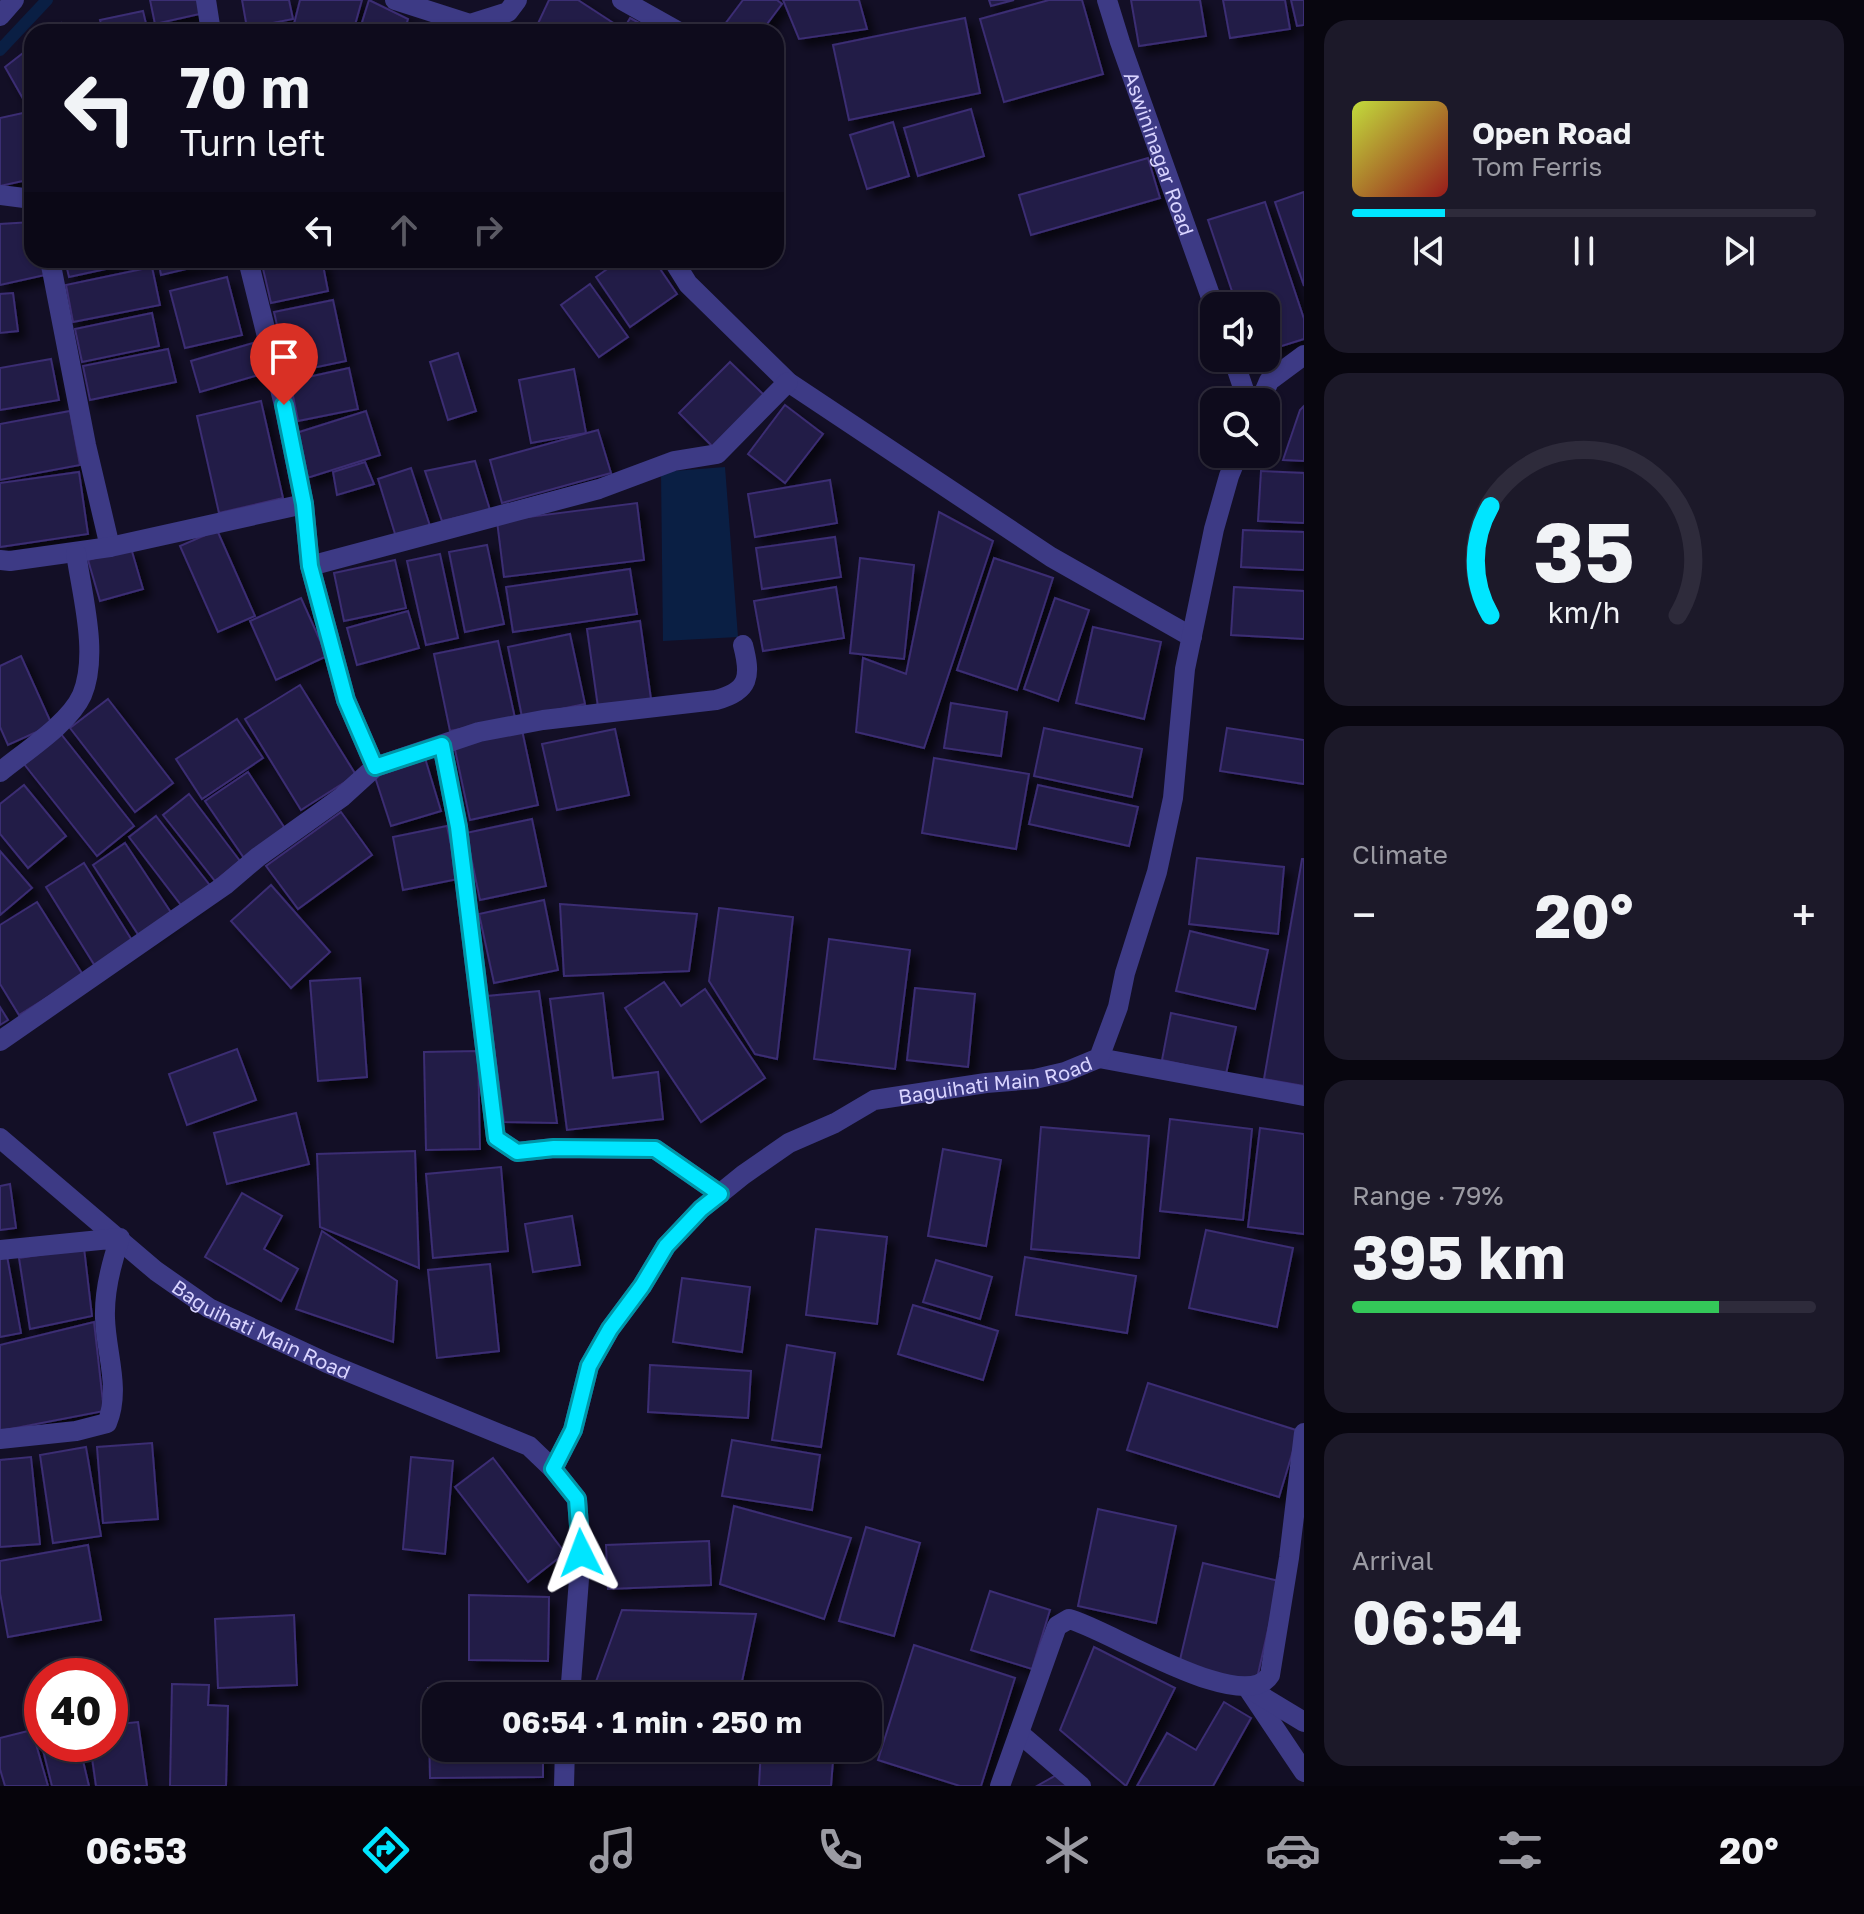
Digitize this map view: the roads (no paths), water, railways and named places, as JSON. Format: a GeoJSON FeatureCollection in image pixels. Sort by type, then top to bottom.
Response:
{"type":"FeatureCollection","features":[{"type":"Feature","properties":{"kind":"street"},"geometry":{"type":"LineString","coordinates":[[0,16],[14,0]]}},
{"type":"Feature","properties":{"kind":"street"},"geometry":{"type":"LineString","coordinates":[[206,0],[210,24]]}},
{"type":"Feature","properties":{"kind":"street"},"geometry":{"type":"LineString","coordinates":[[395,0],[470,24],[508,12],[517,0]]}},
{"type":"Feature","properties":{"kind":"street"},"geometry":{"type":"LineString","coordinates":[[622,0],[665,24]]}},
{"type":"Feature","properties":{"kind":"street","name":"Aswininagar Road"},"geometry":{"type":"LineString","coordinates":[[1107,0],[1209,292]]}},
{"type":"Feature","properties":{"kind":"street"},"geometry":{"type":"LineString","coordinates":[[0,195],[24,198]]}},
{"type":"Feature","properties":{"kind":"street"},"geometry":{"type":"LineString","coordinates":[[52,268],[86,445],[110,547]]}},
{"type":"Feature","properties":{"kind":"street"},"geometry":{"type":"LineString","coordinates":[[250,268],[284,405],[304,504],[310,566],[346,700],[375,767]]}},
{"type":"Feature","properties":{"kind":"street"},"geometry":{"type":"LineString","coordinates":[[678,268],[688,284],[788,382],[1051,557],[1192,637]]}},
{"type":"Feature","properties":{"kind":"street"},"geometry":{"type":"LineString","coordinates":[[1266,388],[1269,381],[1304,355]]}},
{"type":"Feature","properties":{"kind":"street"},"geometry":{"type":"LineString","coordinates":[[310,566],[599,489],[674,461],[717,454],[788,382]]}},
{"type":"Feature","properties":{"kind":"street","name":"Baguihati Main Road"},"geometry":{"type":"LineString","coordinates":[[553,1469],[573,1430],[589,1366],[610,1329],[642,1286],[666,1246],[720,1194],[789,1143],[835,1123],[874,1100],[1035,1079],[1065,1072],[1099,1058],[1118,1007],[1125,973],[1157,872],[1173,798],[1185,669],[1214,529],[1232,468]]}},
{"type":"Feature","properties":{"kind":"street"},"geometry":{"type":"LineString","coordinates":[[0,560],[110,547],[304,504]]}},
{"type":"Feature","properties":{"kind":"street"},"geometry":{"type":"LineString","coordinates":[[0,772],[58,726],[81,698],[88,671],[87,626],[76,553]]}},
{"type":"Feature","properties":{"kind":"street"},"geometry":{"type":"LineString","coordinates":[[0,1041],[225,885],[258,857],[342,797],[375,767],[479,732],[543,720],[716,700],[734,695],[744,685],[749,668],[743,645]]}},
{"type":"Feature","properties":{"kind":"street"},"geometry":{"type":"LineString","coordinates":[[442,745],[458,827],[496,1138],[517,1152],[554,1148],[655,1149],[720,1194]]}},
{"type":"Feature","properties":{"kind":"street"},"geometry":{"type":"LineString","coordinates":[[1099,1058],[1304,1096]]}},
{"type":"Feature","properties":{"kind":"street","name":"Baguihati Main Road"},"geometry":{"type":"LineString","coordinates":[[0,1138],[156,1271],[209,1308],[327,1363],[529,1446],[577,1499],[581,1553],[571,1682]]}},
{"type":"Feature","properties":{"kind":"street"},"geometry":{"type":"LineString","coordinates":[[0,1250],[120,1238],[108,1275],[105,1318],[114,1407],[107,1423],[76,1431],[0,1439]]}},
{"type":"Feature","properties":{"kind":"street"},"geometry":{"type":"LineString","coordinates":[[1000,1786],[1057,1626],[1069,1619],[1166,1663],[1223,1683],[1260,1686],[1270,1675],[1289,1558],[1304,1433]]}},
{"type":"Feature","properties":{"kind":"street"},"geometry":{"type":"LineString","coordinates":[[1247,1687],[1304,1722]]}},
{"type":"Feature","properties":{"kind":"street"},"geometry":{"type":"LineString","coordinates":[[1247,1687],[1304,1772]]}},
{"type":"Feature","properties":{"kind":"street"},"geometry":{"type":"LineString","coordinates":[[1019,1733],[1081,1786]]}},
{"type":"Feature","properties":{"kind":"street"},"geometry":{"type":"LineString","coordinates":[[564,1786],[565,1762]]}},
{"type":"Feature","properties":{"kind":"water"},"geometry":{"type":"Polygon","coordinates":[[[725,467],[738,637],[663,641],[661,472],[725,467]]]}},
{"type":"Feature","properties":{"kind":"waterway"},"geometry":{"type":"LineString","coordinates":[[24,24],[47,0]]}},
{"type":"Feature","properties":{"kind":"waterway"},"geometry":{"type":"LineString","coordinates":[[0,50],[24,24]]}}]}
